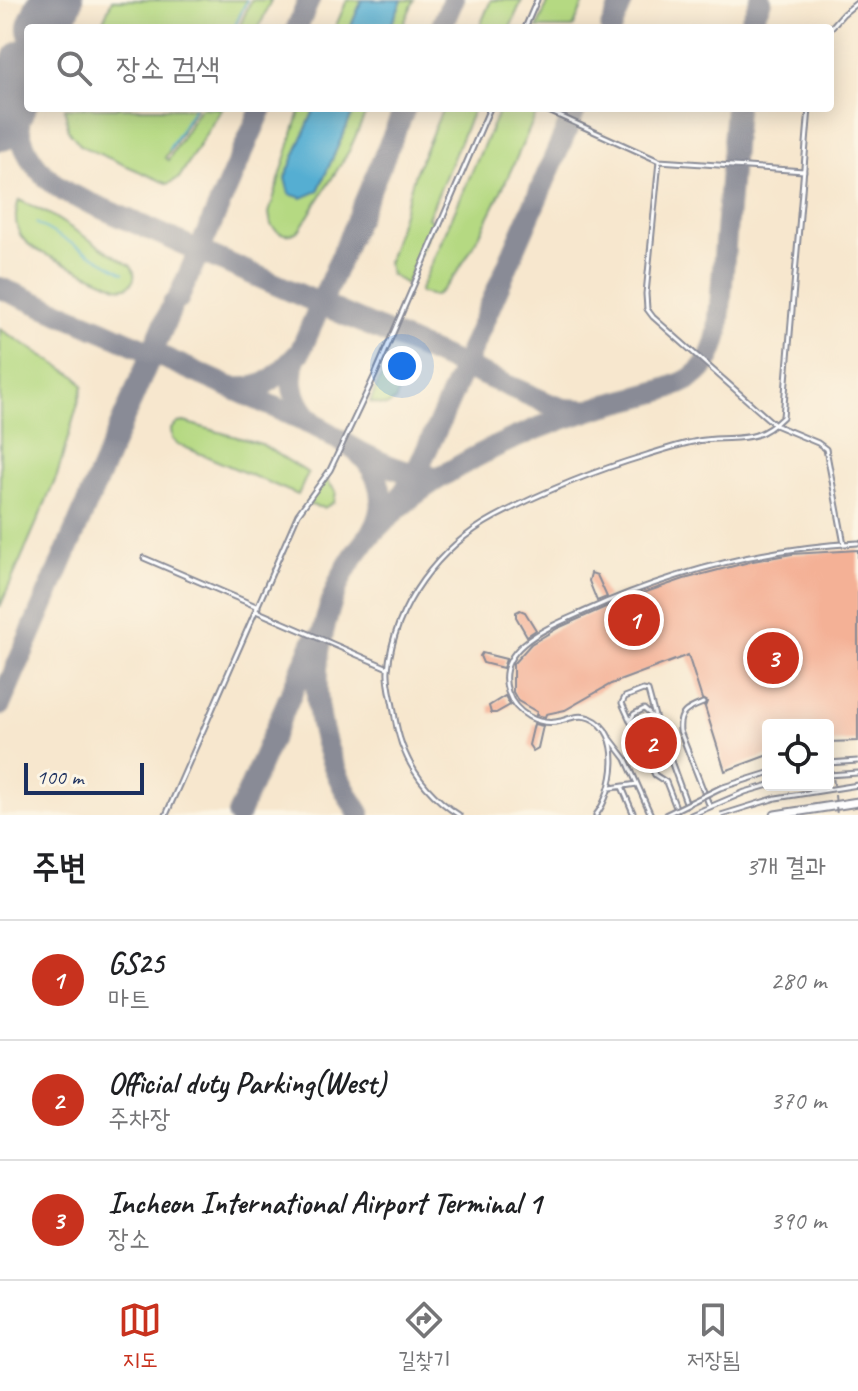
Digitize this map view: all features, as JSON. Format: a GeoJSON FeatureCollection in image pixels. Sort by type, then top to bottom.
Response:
{"type":"FeatureCollection","features":[{"type":"Feature","properties":{"kind":"street"},"geometry":{"type":"LineString","coordinates":[[775,815],[858,802]]}},
{"type":"Feature","properties":{"kind":"lane"},"geometry":{"type":"LineString","coordinates":[[527,24],[537,0]]}},
{"type":"Feature","properties":{"kind":"lane"},"geometry":{"type":"LineString","coordinates":[[834,24],[858,2]]}},
{"type":"Feature","properties":{"kind":"lane"},"geometry":{"type":"LineString","coordinates":[[166,815],[298,514],[330,470],[375,375],[488,112]]}},
{"type":"Feature","properties":{"kind":"lane"},"geometry":{"type":"LineString","coordinates":[[551,112],[659,161],[804,171]]}},
{"type":"Feature","properties":{"kind":"lane"},"geometry":{"type":"LineString","coordinates":[[459,815],[421,783],[397,737],[389,668],[398,628],[409,601],[440,559],[484,523],[552,488],[692,443],[759,436],[783,417],[809,112]]}},
{"type":"Feature","properties":{"kind":"lane"},"geometry":{"type":"LineString","coordinates":[[659,161],[647,278],[647,309],[775,425],[826,449],[844,544]]}},
{"type":"Feature","properties":{"kind":"lane"},"geometry":{"type":"LineString","coordinates":[[651,815],[626,759],[599,723],[590,718],[571,717],[549,723],[531,719],[519,710],[512,701],[506,681],[511,658],[517,648],[556,624],[617,597],[696,569],[770,554],[858,543]]}},
{"type":"Feature","properties":{"kind":"lane"},"geometry":{"type":"LineString","coordinates":[[144,558],[389,668]]}},
{"type":"Feature","properties":{"kind":"lane"},"geometry":{"type":"LineString","coordinates":[[677,810],[667,783],[655,775],[622,699],[643,690],[648,691],[687,805]]}},
{"type":"Feature","properties":{"kind":"lane"},"geometry":{"type":"LineString","coordinates":[[703,703],[681,714],[679,722],[710,807]]}},
{"type":"Feature","properties":{"kind":"lane"},"geometry":{"type":"LineString","coordinates":[[630,721],[634,714],[646,709],[656,720]]}},
{"type":"Feature","properties":{"kind":"lane"},"geometry":{"type":"LineString","coordinates":[[596,815],[611,788],[613,762],[606,734]]}},
{"type":"Feature","properties":{"kind":"lane"},"geometry":{"type":"LineString","coordinates":[[834,763],[858,761]]}},
{"type":"Feature","properties":{"kind":"lane"},"geometry":{"type":"LineString","coordinates":[[834,775],[858,773]]}},
{"type":"Feature","properties":{"kind":"lane"},"geometry":{"type":"LineString","coordinates":[[665,815],[720,788],[762,775]]}},
{"type":"Feature","properties":{"kind":"lane"},"geometry":{"type":"LineString","coordinates":[[611,788],[637,784]]}},
{"type":"Feature","properties":{"kind":"lane"},"geometry":{"type":"LineString","coordinates":[[721,815],[776,798],[858,785]]}},
{"type":"Feature","properties":{"kind":"lane"},"geometry":{"type":"LineString","coordinates":[[622,787],[634,815]]}},
{"type":"Feature","properties":{"kind":"lane"},"geometry":{"type":"LineString","coordinates":[[691,815],[762,788]]}},
{"type":"Feature","properties":{"kind":"path"},"geometry":{"type":"LineString","coordinates":[[834,784],[837,815]]}},
{"type":"Feature","properties":{"kind":"green space"},"geometry":{"type":"Polygon","coordinates":[[[112,0],[247,0],[237,24],[102,24],[112,0]]]}},
{"type":"Feature","properties":{"kind":"green space"},"geometry":{"type":"Polygon","coordinates":[[[251,0],[271,0],[261,24],[241,24],[251,0]]]}},
{"type":"Feature","properties":{"kind":"green space"},"geometry":{"type":"Polygon","coordinates":[[[347,0],[362,0],[352,24],[337,24],[347,0]]]}},
{"type":"Feature","properties":{"kind":"green space"},"geometry":{"type":"Polygon","coordinates":[[[402,0],[414,0],[404,24],[392,24],[402,0]]]}},
{"type":"Feature","properties":{"kind":"green space"},"geometry":{"type":"Polygon","coordinates":[[[491,0],[522,0],[512,24],[481,24],[491,0]]]}},
{"type":"Feature","properties":{"kind":"green space"},"geometry":{"type":"Polygon","coordinates":[[[549,0],[585,0],[575,24],[539,24],[549,0]]]}},
{"type":"Feature","properties":{"kind":"green space"},"geometry":{"type":"Polygon","coordinates":[[[66,112],[194,112],[165,158],[168,160],[198,112],[220,112],[179,178],[168,184],[81,146],[68,130],[66,112]]]}},
{"type":"Feature","properties":{"kind":"green space"},"geometry":{"type":"Polygon","coordinates":[[[300,112],[313,112],[285,178],[318,191],[353,112],[366,112],[349,151],[300,229],[292,234],[278,231],[271,225],[269,213],[300,112]]]}},
{"type":"Feature","properties":{"kind":"green space"},"geometry":{"type":"Polygon","coordinates":[[[441,112],[472,112],[428,218],[433,222],[406,284],[390,274],[388,262],[415,173],[441,112]]]}},
{"type":"Feature","properties":{"kind":"green space"},"geometry":{"type":"Polygon","coordinates":[[[498,112],[537,112],[506,182],[461,266],[447,286],[434,296],[419,292],[498,112]]]}},
{"type":"Feature","properties":{"kind":"green space"},"geometry":{"type":"Polygon","coordinates":[[[19,200],[49,214],[131,266],[134,279],[130,285],[117,287],[26,242],[16,225],[19,200]]]}},
{"type":"Feature","properties":{"kind":"green space"},"geometry":{"type":"Polygon","coordinates":[[[0,329],[77,377],[83,386],[57,476],[0,607],[0,329]]]}},
{"type":"Feature","properties":{"kind":"green space"},"geometry":{"type":"Polygon","coordinates":[[[383,372],[396,381],[399,391],[395,401],[386,406],[370,402],[383,372]]]}},
{"type":"Feature","properties":{"kind":"green space"},"geometry":{"type":"Polygon","coordinates":[[[184,422],[261,444],[308,473],[298,495],[177,444],[172,439],[171,429],[184,422]]]}},
{"type":"Feature","properties":{"kind":"green space"},"geometry":{"type":"Polygon","coordinates":[[[326,479],[336,492],[334,502],[324,508],[306,504],[326,479]]]}},
{"type":"Feature","properties":{"kind":"water"},"geometry":{"type":"Polygon","coordinates":[[[362,0],[402,0],[392,24],[352,24],[362,0]]]}},
{"type":"Feature","properties":{"kind":"water"},"geometry":{"type":"Polygon","coordinates":[[[313,112],[353,112],[318,191],[302,198],[289,194],[285,178],[313,112]]]}},
{"type":"Feature","properties":{"kind":"building"},"geometry":{"type":"Polygon","coordinates":[[[858,550],[858,741],[834,742],[834,719],[762,719],[762,757],[725,771],[705,707],[707,702],[702,699],[688,655],[611,684],[565,710],[546,714],[545,717],[536,715],[537,712],[518,701],[513,692],[513,664],[531,644],[558,628],[617,602],[684,579],[792,554],[858,550]]]}},
{"type":"Feature","properties":{"kind":"building"},"geometry":{"type":"Polygon","coordinates":[[[591,573],[597,575],[607,597],[597,601],[589,581],[591,573]]]}},
{"type":"Feature","properties":{"kind":"building"},"geometry":{"type":"Polygon","coordinates":[[[516,612],[525,612],[536,630],[527,636],[516,617],[516,612]]]}},
{"type":"Feature","properties":{"kind":"building"},"geometry":{"type":"Polygon","coordinates":[[[482,653],[506,659],[503,668],[483,663],[482,653]]]}},
{"type":"Feature","properties":{"kind":"building"},"geometry":{"type":"Polygon","coordinates":[[[505,696],[510,705],[491,713],[489,706],[505,696]]]}},
{"type":"Feature","properties":{"kind":"building"},"geometry":{"type":"Polygon","coordinates":[[[534,724],[543,726],[538,748],[533,751],[529,745],[534,724]]]}},
{"type":"Feature","properties":{"kind":"waterway"},"geometry":{"type":"LineString","coordinates":[[236,24],[247,0]]}},
{"type":"Feature","properties":{"kind":"waterway"},"geometry":{"type":"LineString","coordinates":[[169,149],[192,112]]}},
{"type":"Feature","properties":{"kind":"waterway"},"geometry":{"type":"LineString","coordinates":[[36,223],[124,273]]}},
{"type":"Feature","properties":{"kind":"taxiway"},"geometry":{"type":"LineString","coordinates":[[299,24],[309,0]]}},
{"type":"Feature","properties":{"kind":"taxiway"},"geometry":{"type":"LineString","coordinates":[[443,24],[453,0]]}},
{"type":"Feature","properties":{"kind":"taxiway"},"geometry":{"type":"LineString","coordinates":[[613,24],[623,0]]}},
{"type":"Feature","properties":{"kind":"taxiway"},"geometry":{"type":"LineString","coordinates":[[750,24],[761,0]]}},
{"type":"Feature","properties":{"kind":"taxiway"},"geometry":{"type":"LineString","coordinates":[[23,75],[18,111],[23,142],[39,169],[67,193],[552,405],[583,410]]}},
{"type":"Feature","properties":{"kind":"taxiway"},"geometry":{"type":"LineString","coordinates":[[0,705],[173,304],[178,299],[260,112]]}},
{"type":"Feature","properties":{"kind":"taxiway"},"geometry":{"type":"LineString","coordinates":[[233,388],[264,384],[300,352],[403,112]]}},
{"type":"Feature","properties":{"kind":"taxiway"},"geometry":{"type":"LineString","coordinates":[[399,500],[438,426],[574,112]]}},
{"type":"Feature","properties":{"kind":"taxiway"},"geometry":{"type":"LineString","coordinates":[[360,815],[337,774],[318,706],[318,659],[322,636],[342,575],[367,539],[393,513],[455,468],[560,420],[682,383],[702,368],[712,352],[718,332],[736,112]]}},
{"type":"Feature","properties":{"kind":"taxiway"},"geometry":{"type":"LineString","coordinates":[[0,288],[321,428],[388,465],[430,476]]}},
{"type":"Feature","properties":{"kind":"taxiway"},"geometry":{"type":"LineString","coordinates":[[295,357],[292,376],[294,393],[314,423]]}},
{"type":"Feature","properties":{"kind":"taxiway"},"geometry":{"type":"LineString","coordinates":[[359,453],[373,470],[380,489],[380,509],[373,530]]}},
{"type":"Feature","properties":{"kind":"taxiway"},"geometry":{"type":"LineString","coordinates":[[238,815],[314,641]]}},
{"type":"Feature","properties":{"kind":"runway"},"geometry":{"type":"LineString","coordinates":[[46,24],[56,0]]}},
{"type":"Feature","properties":{"kind":"runway"},"geometry":{"type":"LineString","coordinates":[[0,124],[24,73]]}},
{"type":"Feature","properties":{"kind":"place","name":"GS25"},"geometry":{"type":"Point","coordinates":[634,620]}},
{"type":"Feature","properties":{"kind":"place","name":"Incheon International Airport Terminal 1"},"geometry":{"type":"Point","coordinates":[773,658]}},
{"type":"Feature","properties":{"kind":"place","name":"Official duty Parking(West)"},"geometry":{"type":"Point","coordinates":[651,743]}}]}
